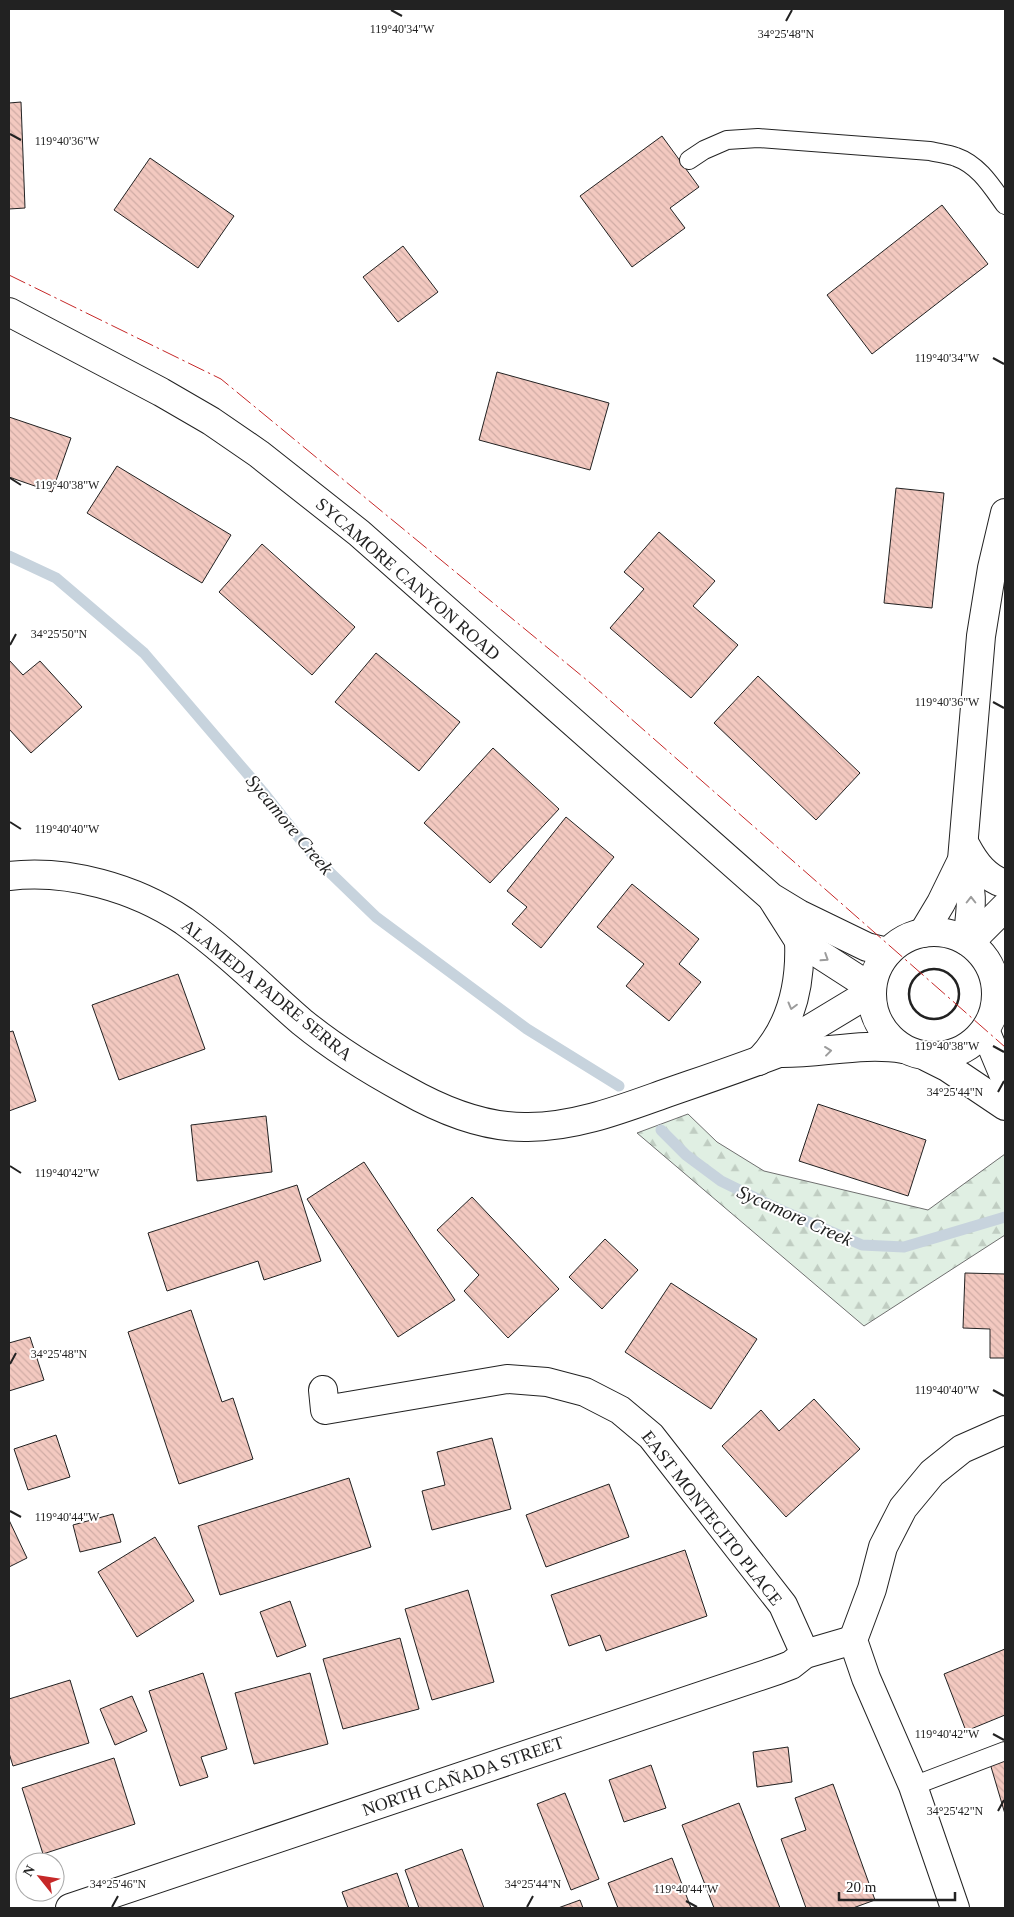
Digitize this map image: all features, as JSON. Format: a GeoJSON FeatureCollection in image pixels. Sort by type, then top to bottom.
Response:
{"type":"FeatureCollection","features":[{"type":"Feature","properties":{"kind":"street","name":"SYCAMORE CANYON ROAD"},"geometry":{"type":"LineString","coordinates":[[9,312],[169,397],[211,421],[259,454],[359,533],[771,897],[799,914],[867,947],[888,952]]}},
{"type":"Feature","properties":{"kind":"street"},"geometry":{"type":"LineString","coordinates":[[923,933],[941,903],[962,851],[981,636],[992,568],[1005,513]]}},
{"type":"Feature","properties":{"kind":"street"},"geometry":{"type":"LineString","coordinates":[[962,851],[989,876],[1005,884]]}},
{"type":"Feature","properties":{"kind":"street"},"geometry":{"type":"LineString","coordinates":[[962,851],[971,890],[968,942]]}},
{"type":"Feature","properties":{"kind":"street","name":"ALAMEDA PADRE SERRA"},"geometry":{"type":"LineString","coordinates":[[9,876],[24,874],[55,875],[94,880],[134,895],[184,921],[304,1023],[358,1064],[420,1098],[455,1113],[484,1122],[529,1128],[575,1122],[620,1110],[769,1057],[858,1047],[916,1053]]}},
{"type":"Feature","properties":{"kind":"street","name":"SYCAMORE CANYON ROAD"},"geometry":{"type":"LineString","coordinates":[[771,897],[798,941],[861,981],[872,991]]}},
{"type":"Feature","properties":{"kind":"street"},"geometry":{"type":"LineString","coordinates":[[968,942],[1005,907]]}},
{"type":"Feature","properties":{"kind":"street"},"geometry":{"type":"LineString","coordinates":[[916,1053],[944,1056],[960,1051],[974,1043],[986,1030],[996,1004],[996,989],[1000,967],[988,962],[968,942],[940,932],[923,933],[909,937],[888,952],[879,965],[872,991],[873,1007],[882,1028],[889,1037],[916,1053],[947,1067],[1005,1106]]}},
{"type":"Feature","properties":{"kind":"street"},"geometry":{"type":"LineString","coordinates":[[769,1057],[790,1014],[798,975],[798,941]]}},
{"type":"Feature","properties":{"kind":"street","name":"ALAMEDA PADRE SERRA"},"geometry":{"type":"LineString","coordinates":[[769,1057],[808,1030],[872,991]]}},
{"type":"Feature","properties":{"kind":"street"},"geometry":{"type":"LineString","coordinates":[[986,1030],[1005,1078]]}},
{"type":"Feature","properties":{"kind":"street","name":"EAST MONTECITO PLACE"},"geometry":{"type":"LineString","coordinates":[[323,1390],[325,1410],[507,1379],[547,1382],[585,1392],[620,1410],[651,1436],[783,1605],[805,1654]]}},
{"type":"Feature","properties":{"kind":"street"},"geometry":{"type":"LineString","coordinates":[[955,1908],[913,1786],[866,1678],[852,1640],[872,1589],[883,1546],[903,1508],[932,1473],[962,1449],[1005,1430]]}},
{"type":"Feature","properties":{"kind":"street","name":"NORTH CAÑADA STREET"},"geometry":{"type":"LineString","coordinates":[[70,1908],[769,1673],[792,1665],[805,1654],[852,1640]]}},
{"type":"Feature","properties":{"kind":"lane"},"geometry":{"type":"LineString","coordinates":[[689,160],[704,150],[727,140],[758,138],[930,151],[957,157],[972,165],[1005,205]]}},
{"type":"Feature","properties":{"kind":"lane"},"geometry":{"type":"LineString","coordinates":[[913,1786],[1005,1751]]}},
{"type":"Feature","properties":{"kind":"green space"},"geometry":{"type":"Polygon","coordinates":[[[688,1114],[717,1142],[764,1171],[928,1210],[1005,1154],[1005,1235],[864,1326],[637,1133],[688,1114]]]}},
{"type":"Feature","properties":{"kind":"building"},"geometry":{"type":"Polygon","coordinates":[[[21,102],[25,208],[9,209],[9,103],[21,102]]]}},
{"type":"Feature","properties":{"kind":"building"},"geometry":{"type":"Polygon","coordinates":[[[662,136],[699,187],[670,208],[685,228],[632,267],[580,196],[662,136]]]}},
{"type":"Feature","properties":{"kind":"building"},"geometry":{"type":"Polygon","coordinates":[[[150,158],[234,216],[198,268],[114,210],[150,158]]]}},
{"type":"Feature","properties":{"kind":"building"},"geometry":{"type":"Polygon","coordinates":[[[942,205],[988,264],[872,354],[827,295],[942,205]]]}},
{"type":"Feature","properties":{"kind":"building"},"geometry":{"type":"Polygon","coordinates":[[[403,246],[438,292],[398,322],[363,277],[403,246]]]}},
{"type":"Feature","properties":{"kind":"building"},"geometry":{"type":"Polygon","coordinates":[[[497,372],[609,403],[590,470],[479,440],[497,372]]]}},
{"type":"Feature","properties":{"kind":"building"},"geometry":{"type":"Polygon","coordinates":[[[9,417],[71,438],[52,492],[9,477],[9,417]]]}},
{"type":"Feature","properties":{"kind":"building"},"geometry":{"type":"Polygon","coordinates":[[[117,466],[231,535],[202,583],[87,513],[117,466]]]}},
{"type":"Feature","properties":{"kind":"building"},"geometry":{"type":"Polygon","coordinates":[[[896,488],[944,493],[932,608],[884,603],[896,488]]]}},
{"type":"Feature","properties":{"kind":"building"},"geometry":{"type":"Polygon","coordinates":[[[659,532],[715,581],[693,606],[738,645],[691,698],[610,628],[644,589],[624,572],[659,532]]]}},
{"type":"Feature","properties":{"kind":"building"},"geometry":{"type":"Polygon","coordinates":[[[262,544],[355,627],[312,675],[219,592],[262,544]]]}},
{"type":"Feature","properties":{"kind":"building"},"geometry":{"type":"Polygon","coordinates":[[[376,653],[460,722],[419,771],[335,702],[376,653]]]}},
{"type":"Feature","properties":{"kind":"building"},"geometry":{"type":"Polygon","coordinates":[[[9,660],[23,675],[40,661],[82,707],[31,753],[9,729],[9,660]]]}},
{"type":"Feature","properties":{"kind":"building"},"geometry":{"type":"Polygon","coordinates":[[[758,676],[860,773],[816,820],[714,723],[758,676]]]}},
{"type":"Feature","properties":{"kind":"building"},"geometry":{"type":"Polygon","coordinates":[[[493,748],[559,809],[490,883],[424,823],[493,748]]]}},
{"type":"Feature","properties":{"kind":"building"},"geometry":{"type":"Polygon","coordinates":[[[566,817],[614,857],[541,948],[512,924],[527,907],[507,891],[566,817]]]}},
{"type":"Feature","properties":{"kind":"building"},"geometry":{"type":"Polygon","coordinates":[[[632,884],[699,939],[679,964],[701,982],[669,1021],[626,986],[644,964],[597,927],[632,884]]]}},
{"type":"Feature","properties":{"kind":"building"},"geometry":{"type":"Polygon","coordinates":[[[178,974],[205,1049],[119,1080],[92,1005],[178,974]]]}},
{"type":"Feature","properties":{"kind":"building"},"geometry":{"type":"Polygon","coordinates":[[[13,1031],[36,1101],[9,1111],[9,1032],[13,1031]]]}},
{"type":"Feature","properties":{"kind":"building"},"geometry":{"type":"Polygon","coordinates":[[[818,1104],[926,1140],[908,1196],[799,1161],[818,1104]]]}},
{"type":"Feature","properties":{"kind":"building"},"geometry":{"type":"Polygon","coordinates":[[[266,1116],[272,1172],[197,1181],[191,1125],[266,1116]]]}},
{"type":"Feature","properties":{"kind":"building"},"geometry":{"type":"Polygon","coordinates":[[[364,1162],[455,1300],[398,1337],[307,1199],[364,1162]]]}},
{"type":"Feature","properties":{"kind":"building"},"geometry":{"type":"Polygon","coordinates":[[[297,1185],[321,1261],[264,1280],[258,1261],[167,1291],[148,1233],[297,1185]]]}},
{"type":"Feature","properties":{"kind":"building"},"geometry":{"type":"Polygon","coordinates":[[[472,1197],[559,1289],[508,1338],[464,1291],[479,1275],[437,1230],[472,1197]]]}},
{"type":"Feature","properties":{"kind":"building"},"geometry":{"type":"Polygon","coordinates":[[[605,1239],[638,1270],[602,1309],[569,1277],[605,1239]]]}},
{"type":"Feature","properties":{"kind":"building"},"geometry":{"type":"Polygon","coordinates":[[[965,1273],[1005,1274],[1005,1358],[990,1358],[990,1329],[963,1328],[965,1273]]]}},
{"type":"Feature","properties":{"kind":"building"},"geometry":{"type":"Polygon","coordinates":[[[671,1283],[757,1339],[711,1409],[625,1352],[671,1283]]]}},
{"type":"Feature","properties":{"kind":"building"},"geometry":{"type":"Polygon","coordinates":[[[191,1310],[222,1402],[233,1398],[253,1459],[179,1484],[128,1332],[191,1310]]]}},
{"type":"Feature","properties":{"kind":"building"},"geometry":{"type":"Polygon","coordinates":[[[30,1337],[44,1380],[9,1391],[9,1343],[30,1337]]]}},
{"type":"Feature","properties":{"kind":"building"},"geometry":{"type":"Polygon","coordinates":[[[814,1399],[860,1449],[786,1517],[722,1446],[761,1410],[779,1431],[814,1399]]]}},
{"type":"Feature","properties":{"kind":"building"},"geometry":{"type":"Polygon","coordinates":[[[56,1435],[70,1477],[28,1490],[14,1449],[56,1435]]]}},
{"type":"Feature","properties":{"kind":"building"},"geometry":{"type":"Polygon","coordinates":[[[492,1438],[511,1509],[432,1530],[422,1491],[445,1485],[437,1452],[492,1438]]]}},
{"type":"Feature","properties":{"kind":"building"},"geometry":{"type":"Polygon","coordinates":[[[349,1478],[371,1547],[220,1595],[198,1526],[349,1478]]]}},
{"type":"Feature","properties":{"kind":"building"},"geometry":{"type":"Polygon","coordinates":[[[609,1484],[629,1537],[546,1567],[526,1515],[609,1484]]]}},
{"type":"Feature","properties":{"kind":"building"},"geometry":{"type":"Polygon","coordinates":[[[113,1514],[121,1542],[80,1552],[73,1525],[113,1514]]]}},
{"type":"Feature","properties":{"kind":"building"},"geometry":{"type":"Polygon","coordinates":[[[9,1520],[27,1558],[9,1567],[9,1520]]]}},
{"type":"Feature","properties":{"kind":"building"},"geometry":{"type":"Polygon","coordinates":[[[155,1537],[194,1601],[137,1637],[98,1572],[155,1537]]]}},
{"type":"Feature","properties":{"kind":"building"},"geometry":{"type":"Polygon","coordinates":[[[685,1550],[707,1616],[606,1651],[600,1635],[569,1646],[551,1595],[685,1550]]]}},
{"type":"Feature","properties":{"kind":"building"},"geometry":{"type":"Polygon","coordinates":[[[468,1590],[494,1682],[432,1700],[405,1609],[468,1590]]]}},
{"type":"Feature","properties":{"kind":"building"},"geometry":{"type":"Polygon","coordinates":[[[290,1601],[306,1646],[277,1657],[260,1612],[290,1601]]]}},
{"type":"Feature","properties":{"kind":"building"},"geometry":{"type":"Polygon","coordinates":[[[400,1638],[419,1709],[343,1729],[323,1659],[400,1638]]]}},
{"type":"Feature","properties":{"kind":"building"},"geometry":{"type":"Polygon","coordinates":[[[1005,1649],[1005,1715],[966,1731],[944,1674],[1005,1649]]]}},
{"type":"Feature","properties":{"kind":"building"},"geometry":{"type":"Polygon","coordinates":[[[203,1673],[227,1749],[201,1757],[208,1777],[180,1786],[149,1691],[203,1673]]]}},
{"type":"Feature","properties":{"kind":"building"},"geometry":{"type":"Polygon","coordinates":[[[310,1673],[328,1744],[254,1764],[235,1693],[310,1673]]]}},
{"type":"Feature","properties":{"kind":"building"},"geometry":{"type":"Polygon","coordinates":[[[70,1680],[89,1743],[13,1766],[9,1753],[9,1699],[70,1680]]]}},
{"type":"Feature","properties":{"kind":"building"},"geometry":{"type":"Polygon","coordinates":[[[132,1696],[147,1731],[115,1745],[100,1709],[132,1696]]]}},
{"type":"Feature","properties":{"kind":"building"},"geometry":{"type":"Polygon","coordinates":[[[788,1747],[792,1782],[757,1787],[753,1752],[788,1747]]]}},
{"type":"Feature","properties":{"kind":"building"},"geometry":{"type":"Polygon","coordinates":[[[1005,1755],[1005,1814],[989,1760],[1005,1755]]]}},
{"type":"Feature","properties":{"kind":"building"},"geometry":{"type":"Polygon","coordinates":[[[114,1758],[135,1824],[49,1852],[42,1852],[22,1788],[114,1758]]]}},
{"type":"Feature","properties":{"kind":"building"},"geometry":{"type":"Polygon","coordinates":[[[651,1765],[666,1808],[624,1822],[609,1780],[651,1765]]]}},
{"type":"Feature","properties":{"kind":"building"},"geometry":{"type":"Polygon","coordinates":[[[833,1784],[875,1900],[853,1908],[806,1908],[781,1839],[806,1830],[795,1798],[833,1784]]]}},
{"type":"Feature","properties":{"kind":"building"},"geometry":{"type":"Polygon","coordinates":[[[565,1793],[599,1879],[571,1890],[537,1804],[565,1793]]]}},
{"type":"Feature","properties":{"kind":"building"},"geometry":{"type":"Polygon","coordinates":[[[739,1803],[780,1908],[714,1908],[682,1825],[739,1803]]]}},
{"type":"Feature","properties":{"kind":"building"},"geometry":{"type":"Polygon","coordinates":[[[462,1849],[484,1908],[419,1908],[405,1870],[462,1849]]]}},
{"type":"Feature","properties":{"kind":"building"},"geometry":{"type":"Polygon","coordinates":[[[672,1858],[691,1908],[618,1908],[608,1883],[672,1858]]]}},
{"type":"Feature","properties":{"kind":"building"},"geometry":{"type":"Polygon","coordinates":[[[397,1873],[409,1908],[348,1908],[342,1892],[397,1873]]]}},
{"type":"Feature","properties":{"kind":"building"},"geometry":{"type":"Polygon","coordinates":[[[580,1900],[583,1908],[558,1908],[580,1900]]]}},
{"type":"Feature","properties":{"kind":"waterway","name":"Sycamore Creek"},"geometry":{"type":"LineString","coordinates":[[9,556],[56,578],[144,653],[263,792],[315,858],[376,917],[527,1029],[619,1086]]}},
{"type":"Feature","properties":{"kind":"waterway","name":"Sycamore Creek"},"geometry":{"type":"LineString","coordinates":[[661,1130],[686,1155],[721,1181],[774,1207],[862,1245],[904,1247],[1005,1217]]}},
{"type":"Feature","properties":{"kind":"wall"},"geometry":{"type":"LineString","coordinates":[[934,969],[944,971],[952,976],[957,984],[959,994],[957,1004],[952,1012],[944,1017],[934,1019],[924,1017],[916,1012],[911,1004],[909,994],[911,984],[916,976],[924,971],[934,969]]}},
{"type":"Feature","properties":{"kind":"power"},"geometry":{"type":"LineString","coordinates":[[9,275],[221,379],[588,681],[1005,1047]]}}]}
